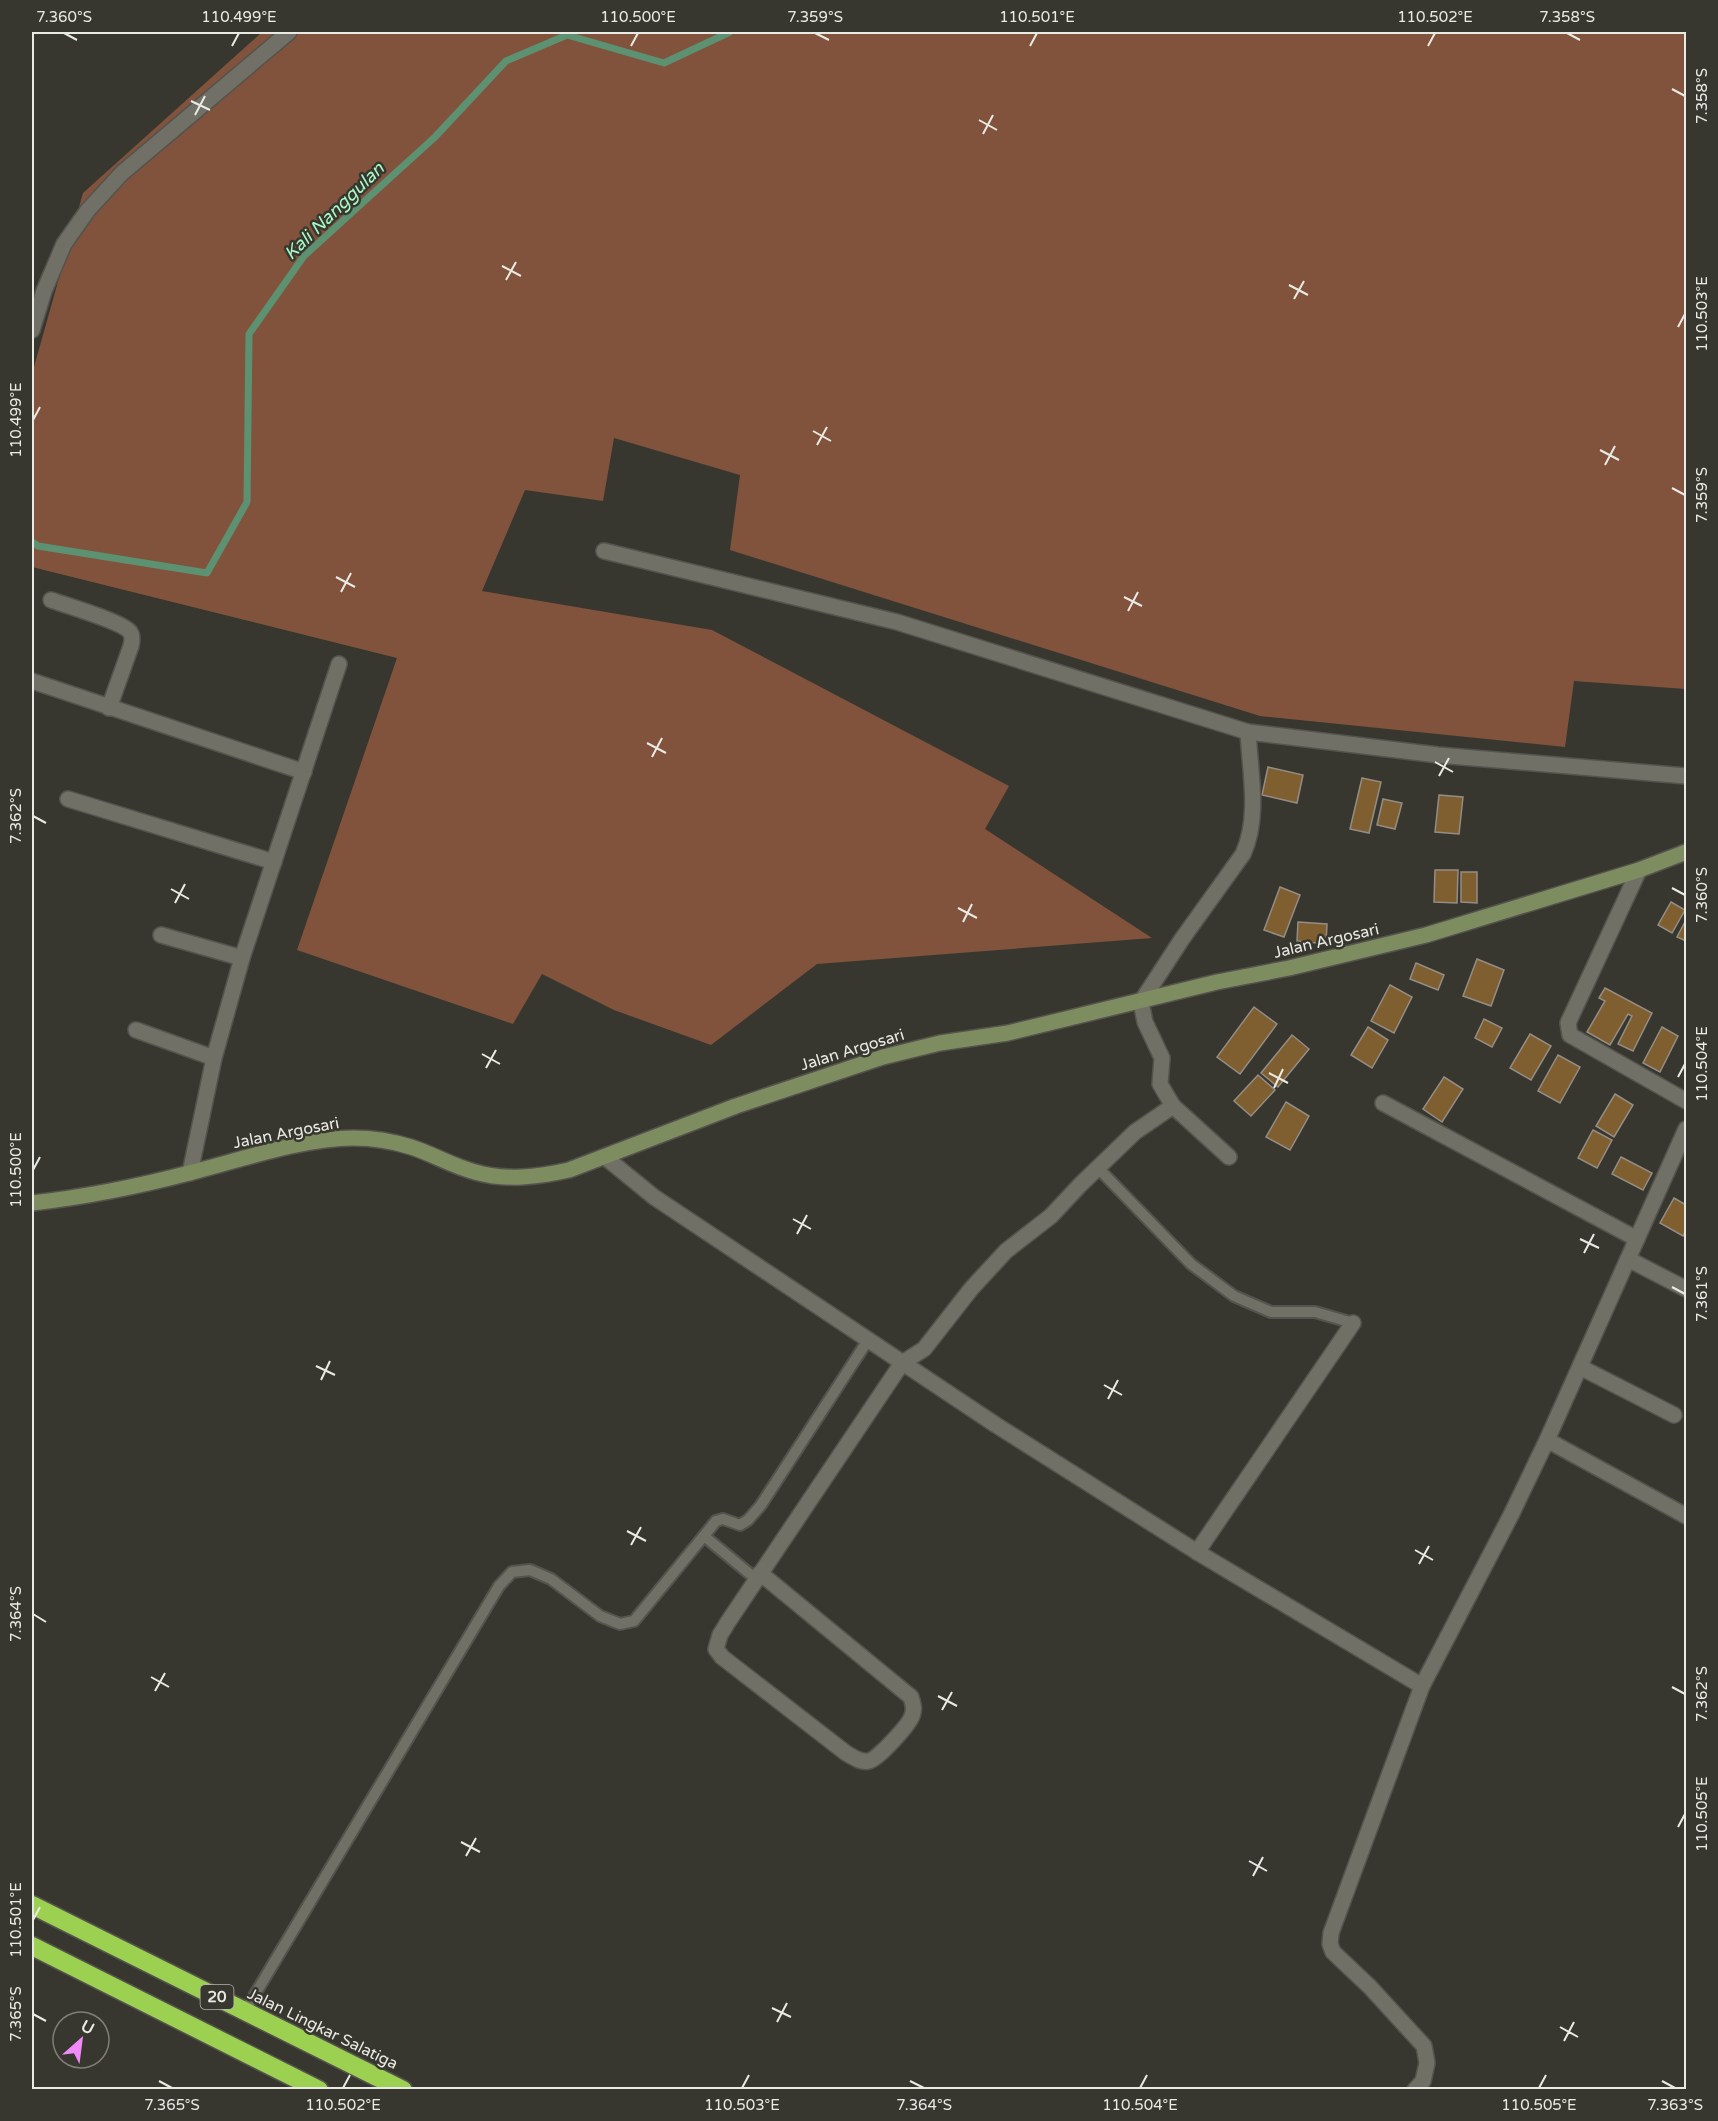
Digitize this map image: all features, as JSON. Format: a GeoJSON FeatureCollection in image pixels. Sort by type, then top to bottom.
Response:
{"type":"FeatureCollection","features":[{"type":"Feature","properties":{"kind":"highway","name":"Jalan Lingkar Salatiga"},"geometry":{"type":"LineString","coordinates":[[32,1905],[403,2090]]}},
{"type":"Feature","properties":{"kind":"highway","name":"20"},"geometry":{"type":"LineString","coordinates":[[32,1946],[319,2090]]}},
{"type":"Feature","properties":{"kind":"street"},"geometry":{"type":"LineString","coordinates":[[32,330],[64,244],[88,210],[122,174],[289,32]]}},
{"type":"Feature","properties":{"kind":"street"},"geometry":{"type":"LineString","coordinates":[[604,551],[897,622],[1248,732],[1438,755],[1686,776]]}},
{"type":"Feature","properties":{"kind":"street"},"geometry":{"type":"LineString","coordinates":[[51,600],[118,624],[131,633],[132,646],[109,708]]}},
{"type":"Feature","properties":{"kind":"street"},"geometry":{"type":"LineString","coordinates":[[190,1173],[214,1058],[242,958],[339,664]]}},
{"type":"Feature","properties":{"kind":"street"},"geometry":{"type":"LineString","coordinates":[[32,681],[304,772]]}},
{"type":"Feature","properties":{"kind":"street"},"geometry":{"type":"LineString","coordinates":[[1228,1157],[1173,1106],[1160,1084],[1162,1058],[1145,1022],[1141,1002],[1182,939],[1243,855],[1249,841],[1253,821],[1248,732]]}},
{"type":"Feature","properties":{"kind":"street"},"geometry":{"type":"LineString","coordinates":[[68,799],[274,862]]}},
{"type":"Feature","properties":{"kind":"street","name":"Jalan Argosari"},"geometry":{"type":"LineString","coordinates":[[32,1203],[124,1188],[311,1143],[351,1138],[385,1140],[413,1148],[475,1172],[507,1178],[551,1174],[605,1157],[674,1128],[736,1106],[883,1057],[940,1042],[1008,1033],[1217,982],[1289,968],[1426,935],[1639,870],[1686,852]]}},
{"type":"Feature","properties":{"kind":"street"},"geometry":{"type":"LineString","coordinates":[[1639,870],[1568,1023],[1568,1032],[1618,1064],[1686,1101]]}},
{"type":"Feature","properties":{"kind":"street"},"geometry":{"type":"LineString","coordinates":[[161,935],[242,958]]}},
{"type":"Feature","properties":{"kind":"street"},"geometry":{"type":"LineString","coordinates":[[136,1030],[214,1058]]}},
{"type":"Feature","properties":{"kind":"street"},"geometry":{"type":"LineString","coordinates":[[1383,1103],[1637,1239]]}},
{"type":"Feature","properties":{"kind":"street"},"geometry":{"type":"LineString","coordinates":[[758,1576],[911,1697],[914,1711],[911,1720],[880,1754],[870,1761],[861,1761],[846,1753],[716,1652],[720,1635],[758,1576],[902,1363],[924,1349],[971,1289],[1006,1251],[1051,1216],[1135,1132],[1173,1106]]}},
{"type":"Feature","properties":{"kind":"street"},"geometry":{"type":"LineString","coordinates":[[1415,2090],[1423,2081],[1427,2063],[1424,2046],[1370,1986],[1333,1952],[1330,1944],[1331,1933],[1422,1686],[1546,1440],[1686,1129]]}},
{"type":"Feature","properties":{"kind":"street"},"geometry":{"type":"LineString","coordinates":[[605,1157],[654,1197],[902,1363],[1197,1552],[1422,1686]]}},
{"type":"Feature","properties":{"kind":"street"},"geometry":{"type":"LineString","coordinates":[[1628,1259],[1686,1289]]}},
{"type":"Feature","properties":{"kind":"street"},"geometry":{"type":"LineString","coordinates":[[1197,1552],[1353,1323]]}},
{"type":"Feature","properties":{"kind":"street"},"geometry":{"type":"LineString","coordinates":[[1580,1367],[1674,1415]]}},
{"type":"Feature","properties":{"kind":"street"},"geometry":{"type":"LineString","coordinates":[[1546,1440],[1686,1516]]}},
{"type":"Feature","properties":{"kind":"lane"},"geometry":{"type":"LineString","coordinates":[[1098,1168],[1191,1264],[1234,1296],[1270,1312],[1314,1312],[1353,1323]]}},
{"type":"Feature","properties":{"kind":"lane"},"geometry":{"type":"LineString","coordinates":[[244,2011],[499,1586],[512,1572],[530,1570],[551,1579],[600,1616],[620,1624],[634,1621],[716,1521],[723,1519],[740,1525],[748,1520],[761,1505],[868,1340]]}},
{"type":"Feature","properties":{"kind":"lane"},"geometry":{"type":"LineString","coordinates":[[704,1536],[758,1576]]}},
{"type":"Feature","properties":{"kind":"shaded area"},"geometry":{"type":"Polygon","coordinates":[[[262,32],[1686,32],[1686,689],[1574,681],[1565,747],[1260,716],[730,550],[740,475],[614,438],[603,501],[525,490],[482,591],[712,630],[1009,786],[985,829],[1152,938],[817,964],[711,1045],[614,1010],[542,974],[513,1024],[297,950],[397,658],[32,567],[32,374],[83,193],[262,32]]]}},
{"type":"Feature","properties":{"kind":"building"},"geometry":{"type":"Polygon","coordinates":[[[1268,767],[1303,775],[1297,803],[1262,795],[1268,767]]]}},
{"type":"Feature","properties":{"kind":"building"},"geometry":{"type":"Polygon","coordinates":[[[1362,778],[1381,782],[1369,833],[1350,829],[1362,778]]]}},
{"type":"Feature","properties":{"kind":"building"},"geometry":{"type":"Polygon","coordinates":[[[1439,795],[1463,797],[1459,834],[1435,832],[1439,795]]]}},
{"type":"Feature","properties":{"kind":"building"},"geometry":{"type":"Polygon","coordinates":[[[1383,799],[1402,803],[1395,829],[1377,825],[1383,799]]]}},
{"type":"Feature","properties":{"kind":"building"},"geometry":{"type":"Polygon","coordinates":[[[1435,870],[1458,870],[1457,903],[1434,902],[1435,870]]]}},
{"type":"Feature","properties":{"kind":"building"},"geometry":{"type":"Polygon","coordinates":[[[1461,872],[1477,872],[1477,903],[1461,902],[1461,872]]]}},
{"type":"Feature","properties":{"kind":"building"},"geometry":{"type":"Polygon","coordinates":[[[1280,887],[1300,895],[1284,937],[1264,930],[1280,887]]]}},
{"type":"Feature","properties":{"kind":"building"},"geometry":{"type":"Polygon","coordinates":[[[1671,902],[1685,910],[1672,933],[1658,925],[1671,902]]]}},
{"type":"Feature","properties":{"kind":"building"},"geometry":{"type":"Polygon","coordinates":[[[1686,920],[1686,941],[1677,937],[1686,920]]]}},
{"type":"Feature","properties":{"kind":"building"},"geometry":{"type":"Polygon","coordinates":[[[1298,922],[1327,924],[1326,944],[1297,941],[1298,922]]]}},
{"type":"Feature","properties":{"kind":"building"},"geometry":{"type":"Polygon","coordinates":[[[1477,959],[1504,970],[1491,1006],[1463,996],[1477,959]]]}},
{"type":"Feature","properties":{"kind":"building"},"geometry":{"type":"Polygon","coordinates":[[[1416,963],[1444,975],[1438,990],[1410,979],[1416,963]]]}},
{"type":"Feature","properties":{"kind":"building"},"geometry":{"type":"Polygon","coordinates":[[[1390,985],[1412,997],[1394,1033],[1371,1021],[1390,985]]]}},
{"type":"Feature","properties":{"kind":"building"},"geometry":{"type":"Polygon","coordinates":[[[1605,988],[1652,1013],[1633,1051],[1618,1044],[1632,1016],[1628,1014],[1610,1045],[1587,1032],[1605,1001],[1599,998],[1605,988]]]}},
{"type":"Feature","properties":{"kind":"building"},"geometry":{"type":"Polygon","coordinates":[[[1254,1007],[1277,1024],[1240,1074],[1217,1057],[1254,1007]]]}},
{"type":"Feature","properties":{"kind":"building"},"geometry":{"type":"Polygon","coordinates":[[[1484,1019],[1502,1028],[1492,1047],[1475,1038],[1484,1019]]]}},
{"type":"Feature","properties":{"kind":"building"},"geometry":{"type":"Polygon","coordinates":[[[1368,1027],[1388,1040],[1372,1068],[1351,1055],[1368,1027]]]}},
{"type":"Feature","properties":{"kind":"building"},"geometry":{"type":"Polygon","coordinates":[[[1662,1027],[1678,1036],[1660,1072],[1643,1063],[1662,1027]]]}},
{"type":"Feature","properties":{"kind":"building"},"geometry":{"type":"Polygon","coordinates":[[[1530,1034],[1551,1046],[1531,1080],[1510,1068],[1530,1034]]]}},
{"type":"Feature","properties":{"kind":"building"},"geometry":{"type":"Polygon","coordinates":[[[1292,1035],[1309,1049],[1278,1087],[1261,1073],[1292,1035]]]}},
{"type":"Feature","properties":{"kind":"building"},"geometry":{"type":"Polygon","coordinates":[[[1558,1055],[1580,1067],[1560,1103],[1538,1091],[1558,1055]]]}},
{"type":"Feature","properties":{"kind":"building"},"geometry":{"type":"Polygon","coordinates":[[[1258,1075],[1275,1090],[1251,1116],[1234,1101],[1258,1075]]]}},
{"type":"Feature","properties":{"kind":"building"},"geometry":{"type":"Polygon","coordinates":[[[1444,1077],[1463,1089],[1442,1122],[1423,1109],[1444,1077]]]}},
{"type":"Feature","properties":{"kind":"building"},"geometry":{"type":"Polygon","coordinates":[[[1615,1094],[1633,1105],[1614,1137],[1596,1126],[1615,1094]]]}},
{"type":"Feature","properties":{"kind":"building"},"geometry":{"type":"Polygon","coordinates":[[[1286,1102],[1309,1116],[1290,1150],[1266,1137],[1286,1102]]]}},
{"type":"Feature","properties":{"kind":"building"},"geometry":{"type":"Polygon","coordinates":[[[1593,1130],[1612,1140],[1597,1168],[1578,1158],[1593,1130]]]}},
{"type":"Feature","properties":{"kind":"building"},"geometry":{"type":"Polygon","coordinates":[[[1621,1157],[1652,1173],[1643,1190],[1612,1174],[1621,1157]]]}},
{"type":"Feature","properties":{"kind":"building"},"geometry":{"type":"Polygon","coordinates":[[[1674,1198],[1686,1205],[1686,1230],[1683,1236],[1660,1223],[1674,1198]]]}},
{"type":"Feature","properties":{"kind":"waterway","name":"Kali Nanggulan"},"geometry":{"type":"LineString","coordinates":[[32,542],[38,546],[207,573],[247,502],[249,334],[304,256],[435,137],[506,61],[567,35],[664,63],[730,32]]}}]}
